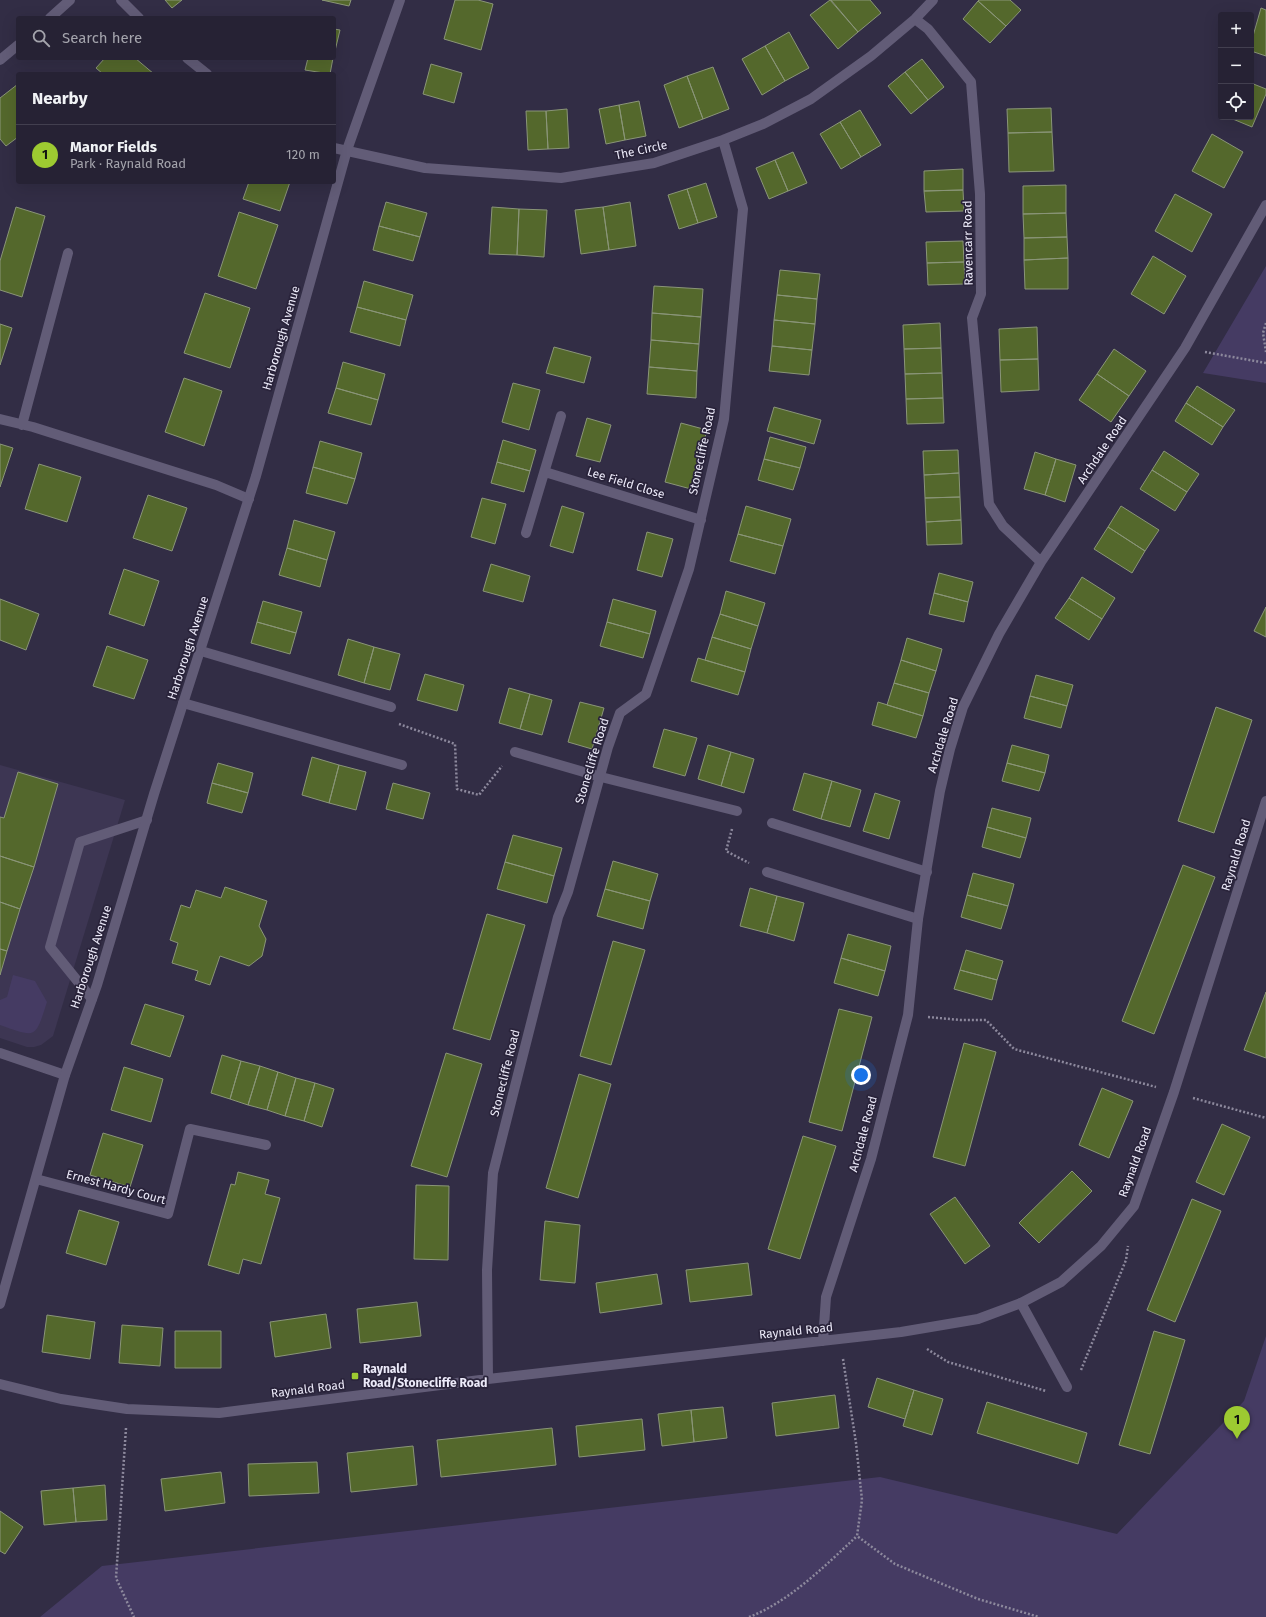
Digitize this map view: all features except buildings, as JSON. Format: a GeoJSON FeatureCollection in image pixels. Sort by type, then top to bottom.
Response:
{"type":"FeatureCollection","features":[{"type":"Feature","properties":{"kind":"street"},"geometry":{"type":"LineString","coordinates":[[52,16],[70,0]]}},
{"type":"Feature","properties":{"kind":"street"},"geometry":{"type":"LineString","coordinates":[[121,0],[138,16]]}},
{"type":"Feature","properties":{"kind":"street","name":"Harborough Avenue"},"geometry":{"type":"LineString","coordinates":[[0,1304],[65,1075],[92,998],[183,703],[249,499],[347,150],[400,0]]}},
{"type":"Feature","properties":{"kind":"street","name":"The Circle"},"geometry":{"type":"LineString","coordinates":[[336,148],[425,168],[561,178],[654,163],[722,140],[763,124],[810,99],[871,56],[915,19],[933,0]]}},
{"type":"Feature","properties":{"kind":"street","name":"Ravencarr Road"},"geometry":{"type":"LineString","coordinates":[[915,19],[928,29],[971,82],[980,194],[982,294],[972,318],[989,504],[1003,526],[1041,562]]}},
{"type":"Feature","properties":{"kind":"street"},"geometry":{"type":"LineString","coordinates":[[0,60],[16,47]]}},
{"type":"Feature","properties":{"kind":"street"},"geometry":{"type":"LineString","coordinates":[[190,60],[205,72]]}},
{"type":"Feature","properties":{"kind":"street","name":"Stonecliffe Road"},"geometry":{"type":"LineString","coordinates":[[488,1379],[487,1270],[493,1172],[558,917],[568,892],[601,777],[608,747],[620,713],[646,694],[689,570],[724,419],[743,209],[722,140]]}},
{"type":"Feature","properties":{"kind":"street","name":"Archdale Road"},"geometry":{"type":"LineString","coordinates":[[823,1341],[826,1297],[871,1159],[908,1015],[918,919],[940,791],[950,749],[963,707],[999,634],[1041,562],[1185,348],[1266,205]]}},
{"type":"Feature","properties":{"kind":"street"},"geometry":{"type":"LineString","coordinates":[[22,425],[68,253]]}},
{"type":"Feature","properties":{"kind":"street"},"geometry":{"type":"LineString","coordinates":[[526,533],[561,416]]}},
{"type":"Feature","properties":{"kind":"street"},"geometry":{"type":"LineString","coordinates":[[0,419],[216,485],[249,499]]}},
{"type":"Feature","properties":{"kind":"street","name":"Lee Field Close"},"geometry":{"type":"LineString","coordinates":[[544,472],[701,520]]}},
{"type":"Feature","properties":{"kind":"street"},"geometry":{"type":"LineString","coordinates":[[201,651],[391,707]]}},
{"type":"Feature","properties":{"kind":"street"},"geometry":{"type":"LineString","coordinates":[[183,703],[402,765]]}},
{"type":"Feature","properties":{"kind":"street"},"geometry":{"type":"LineString","coordinates":[[515,752],[601,777],[736,811]]}},
{"type":"Feature","properties":{"kind":"street","name":"Raynald Road"},"geometry":{"type":"LineString","coordinates":[[0,1384],[61,1399],[127,1409],[219,1414],[488,1379],[901,1332],[978,1318],[1021,1303],[1060,1282],[1101,1246],[1134,1206],[1174,1092],[1266,801]]}},
{"type":"Feature","properties":{"kind":"street"},"geometry":{"type":"LineString","coordinates":[[92,998],[50,947],[80,842],[147,820]]}},
{"type":"Feature","properties":{"kind":"street"},"geometry":{"type":"LineString","coordinates":[[772,823],[927,872]]}},
{"type":"Feature","properties":{"kind":"street"},"geometry":{"type":"LineString","coordinates":[[767,872],[918,919]]}},
{"type":"Feature","properties":{"kind":"street"},"geometry":{"type":"LineString","coordinates":[[0,1053],[65,1075]]}},
{"type":"Feature","properties":{"kind":"street","name":"Ernest Hardy Court"},"geometry":{"type":"LineString","coordinates":[[36,1179],[168,1214],[190,1129],[266,1145]]}},
{"type":"Feature","properties":{"kind":"street"},"geometry":{"type":"LineString","coordinates":[[1021,1303],[1067,1387]]}},
{"type":"Feature","properties":{"kind":"path"},"geometry":{"type":"LineString","coordinates":[[1266,323],[1263,333],[1266,352]]}},
{"type":"Feature","properties":{"kind":"path"},"geometry":{"type":"LineString","coordinates":[[1219,355],[1266,363]]}},
{"type":"Feature","properties":{"kind":"path"},"geometry":{"type":"LineString","coordinates":[[391,707],[399,726],[455,744],[457,789],[479,795],[492,777]]}},
{"type":"Feature","properties":{"kind":"path"},"geometry":{"type":"LineString","coordinates":[[736,811],[726,851],[767,872]]}},
{"type":"Feature","properties":{"kind":"path"},"geometry":{"type":"LineString","coordinates":[[908,1015],[960,1020],[986,1020],[1014,1049],[1266,1118]]}},
{"type":"Feature","properties":{"kind":"path"},"geometry":{"type":"LineString","coordinates":[[749,1617],[765,1611],[808,1579],[857,1536],[862,1500],[856,1443],[840,1340]]}},
{"type":"Feature","properties":{"kind":"path"},"geometry":{"type":"LineString","coordinates":[[127,1409],[116,1578],[134,1617]]}},
{"type":"Feature","properties":{"kind":"path"},"geometry":{"type":"LineString","coordinates":[[857,1536],[895,1564],[978,1600],[1039,1617]]}},
{"type":"Feature","properties":{"kind":"shaded area"},"geometry":{"type":"Polygon","coordinates":[[[1266,266],[1266,383],[1203,373],[1266,266]]]}},
{"type":"Feature","properties":{"kind":"shaded area"},"geometry":{"type":"Polygon","coordinates":[[[0,765],[125,800],[53,1036],[41,1045],[34,1047],[27,1047],[0,1038],[0,765]]]}},
{"type":"Feature","properties":{"kind":"shaded area"},"geometry":{"type":"Polygon","coordinates":[[[13,975],[35,981],[47,1002],[40,1023],[37,1029],[33,1032],[21,1032],[0,1025],[0,1000],[7,997],[13,975]]]}},
{"type":"Feature","properties":{"kind":"shaded area"},"geometry":{"type":"Polygon","coordinates":[[[1266,1336],[1266,1617],[40,1617],[102,1566],[880,1477],[1117,1534],[1244,1401],[1266,1336]]]}},
{"type":"Feature","properties":{"kind":"place","name":"Raynald Road/Stonecliffe Road"},"geometry":{"type":"Point","coordinates":[355,1376]}},
{"type":"Feature","properties":{"kind":"place","name":"Manor Fields"},"geometry":{"type":"Point","coordinates":[1237,1439]}}]}
